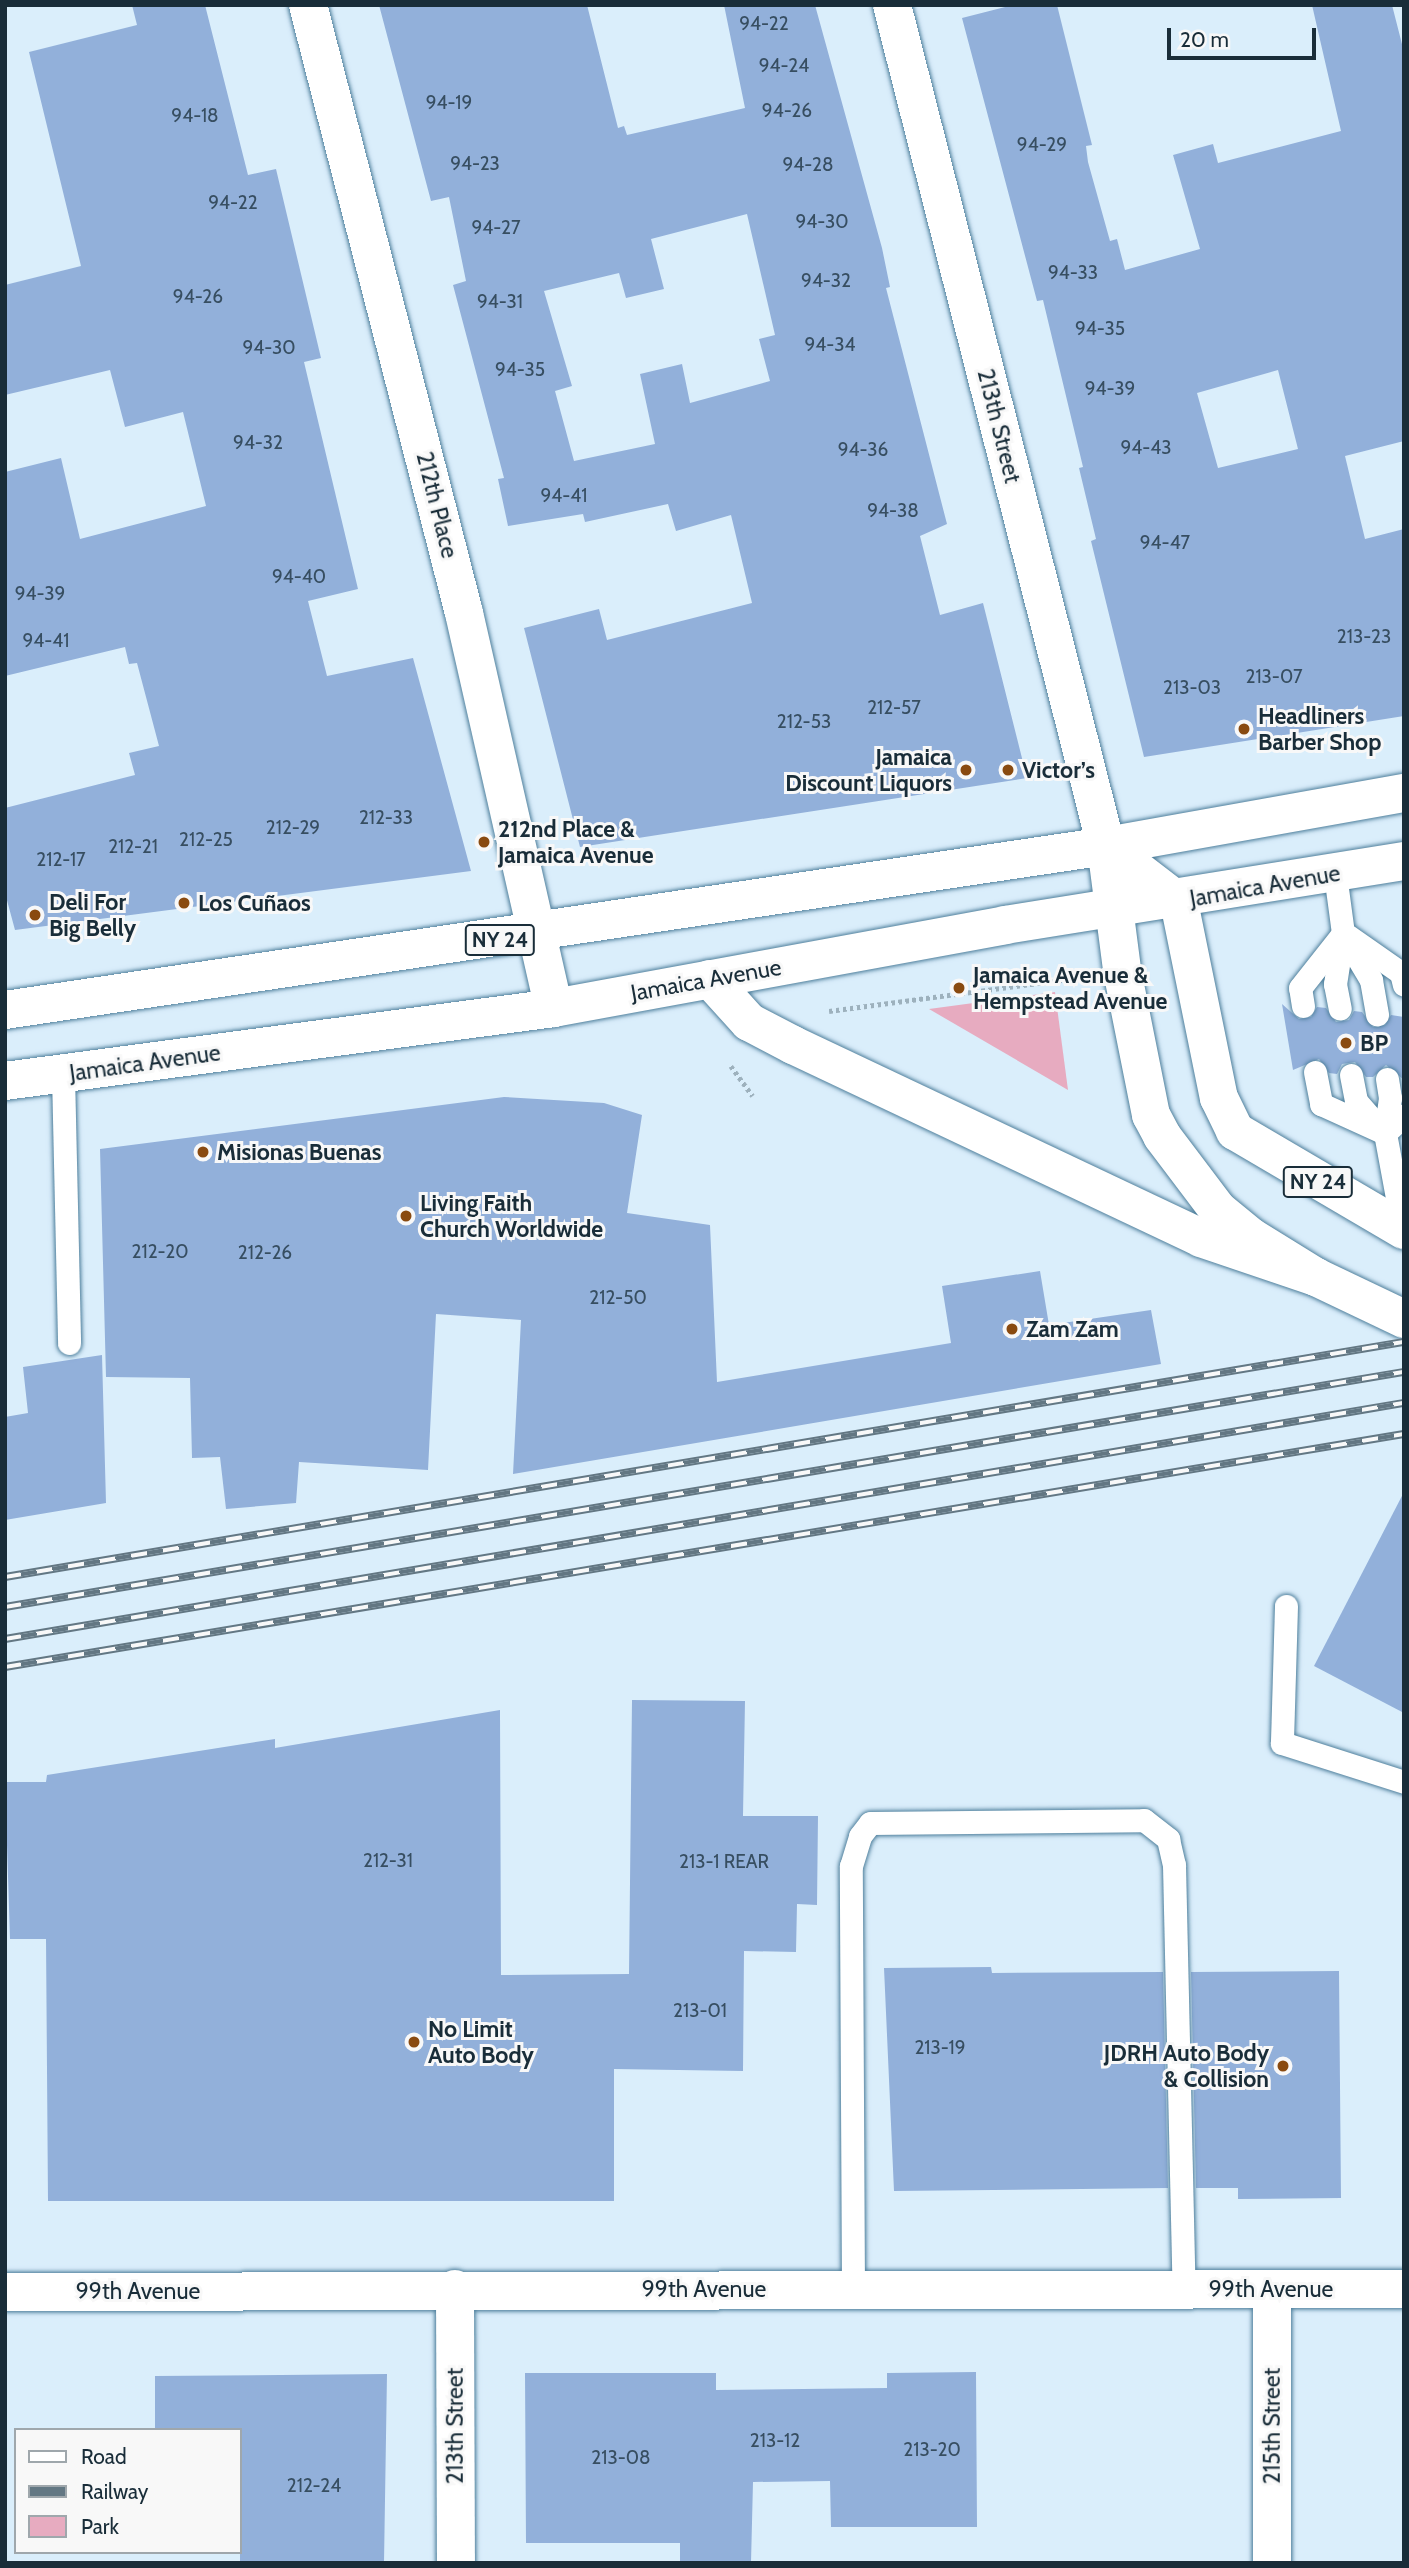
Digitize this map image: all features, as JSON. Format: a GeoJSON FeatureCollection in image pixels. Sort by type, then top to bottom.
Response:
{"type":"FeatureCollection","features":[{"type":"Feature","properties":{"kind":"main road","name":"212th Place"},"geometry":{"type":"LineString","coordinates":[[308,5],[464,613],[535,935],[554,1008]]}},
{"type":"Feature","properties":{"kind":"main road","name":"213th Street"},"geometry":{"type":"LineString","coordinates":[[892,5],[1106,846],[1112,911],[1151,1115],[1161,1136],[1218,1210],[1316,1277]]}},
{"type":"Feature","properties":{"kind":"main road"},"geometry":{"type":"LineString","coordinates":[[1106,846],[1404,793]]}},
{"type":"Feature","properties":{"kind":"main road","name":"NY 24"},"geometry":{"type":"LineString","coordinates":[[5,1010],[535,935],[994,860],[1106,846]]}},
{"type":"Feature","properties":{"kind":"main road"},"geometry":{"type":"LineString","coordinates":[[1106,846],[1179,901]]}},
{"type":"Feature","properties":{"kind":"main road","name":"Jamaica Avenue"},"geometry":{"type":"LineString","coordinates":[[5,1082],[554,1008],[1404,861]]}},
{"type":"Feature","properties":{"kind":"main road","name":"NY 24"},"geometry":{"type":"LineString","coordinates":[[1179,901],[1219,1098],[1235,1131],[1403,1230]]}},
{"type":"Feature","properties":{"kind":"main road"},"geometry":{"type":"LineString","coordinates":[[710,979],[749,1022],[793,1045],[1201,1238],[1316,1277],[1404,1319]]}},
{"type":"Feature","properties":{"kind":"main road","name":"213th Street"},"geometry":{"type":"LineString","coordinates":[[454,2289],[456,2563]]}},
{"type":"Feature","properties":{"kind":"main road","name":"99th Avenue"},"geometry":{"type":"LineString","coordinates":[[5,2291],[1404,2289]]}},
{"type":"Feature","properties":{"kind":"main road","name":"215th Street"},"geometry":{"type":"LineString","coordinates":[[1272,2290],[1272,2563]]}},
{"type":"Feature","properties":{"kind":"lane"},"geometry":{"type":"LineString","coordinates":[[1335,874],[1343,933],[1335,984],[1340,1009]]}},
{"type":"Feature","properties":{"kind":"lane"},"geometry":{"type":"LineString","coordinates":[[1343,933],[1401,973],[1404,985]]}},
{"type":"Feature","properties":{"kind":"lane"},"geometry":{"type":"LineString","coordinates":[[1303,1006],[1300,988],[1343,933]]}},
{"type":"Feature","properties":{"kind":"lane"},"geometry":{"type":"LineString","coordinates":[[1343,933],[1371,980],[1377,1014]]}},
{"type":"Feature","properties":{"kind":"lane"},"geometry":{"type":"LineString","coordinates":[[1315,1072],[1321,1104],[1385,1133]]}},
{"type":"Feature","properties":{"kind":"lane"},"geometry":{"type":"LineString","coordinates":[[63,1074],[69,1343]]}},
{"type":"Feature","properties":{"kind":"lane"},"geometry":{"type":"LineString","coordinates":[[1351,1075],[1356,1101],[1385,1133]]}},
{"type":"Feature","properties":{"kind":"lane"},"geometry":{"type":"LineString","coordinates":[[1387,1079],[1390,1098],[1385,1133],[1403,1230]]}},
{"type":"Feature","properties":{"kind":"lane"},"geometry":{"type":"LineString","coordinates":[[1385,1133],[1404,1115]]}},
{"type":"Feature","properties":{"kind":"lane"},"geometry":{"type":"LineString","coordinates":[[1286,1606],[1282,1743],[1404,1782]]}},
{"type":"Feature","properties":{"kind":"lane"},"geometry":{"type":"LineString","coordinates":[[853,2289],[851,1866],[860,1836],[870,1824],[1144,1820],[1168,1839],[1174,1865],[1184,2290]]}},
{"type":"Feature","properties":{"kind":"path"},"geometry":{"type":"LineString","coordinates":[[818,1013],[1087,976]]}},
{"type":"Feature","properties":{"kind":"green space"},"geometry":{"type":"Polygon","coordinates":[[[1055,992],[1068,1090],[929,1009],[1055,992]]]}},
{"type":"Feature","properties":{"kind":"building"},"geometry":{"type":"Polygon","coordinates":[[[132,5],[205,5],[248,175],[276,169],[321,358],[304,362],[358,589],[308,601],[327,676],[413,658],[471,871],[15,930],[5,893],[5,808],[135,775],[129,753],[159,746],[137,663],[129,664],[125,647],[5,676],[5,472],[61,458],[80,539],[206,506],[183,412],[125,427],[110,370],[5,395],[5,285],[81,266],[29,52],[137,25],[132,5]]]}},
{"type":"Feature","properties":{"kind":"building"},"geometry":{"type":"Polygon","coordinates":[[[379,5],[587,5],[618,128],[624,126],[627,135],[745,108],[724,5],[815,5],[882,248],[890,287],[886,288],[947,524],[920,536],[940,615],[983,603],[1027,778],[580,847],[524,628],[599,609],[607,640],[752,603],[731,515],[676,531],[668,504],[585,522],[583,514],[508,526],[498,479],[504,478],[453,285],[466,281],[449,197],[431,201],[379,5]],[[747,214],[651,239],[664,289],[626,298],[619,273],[544,291],[572,386],[555,391],[574,461],[655,444],[640,374],[682,364],[690,403],[770,381],[759,339],[775,335],[747,214]]]}},
{"type":"Feature","properties":{"kind":"building"},"geometry":{"type":"Polygon","coordinates":[[[1013,5],[1057,5],[1092,145],[1086,146],[1088,162],[1110,241],[1117,239],[1125,270],[1200,249],[1173,155],[1213,144],[1218,163],[1341,131],[1312,5],[1392,5],[1404,52],[1404,441],[1345,456],[1365,539],[1404,529],[1404,716],[1144,757],[1091,541],[1096,539],[1079,468],[1083,467],[1043,300],[1037,301],[962,18],[1013,5]],[[1278,370],[1197,393],[1218,468],[1298,449],[1278,370]]]}},
{"type":"Feature","properties":{"kind":"building","name":"BP"},"geometry":{"type":"Polygon","coordinates":[[[1282,1004],[1299,1019],[1311,1017],[1317,1007],[1326,1008],[1336,1022],[1349,1020],[1354,1011],[1362,1012],[1373,1027],[1385,1025],[1391,1015],[1404,1017],[1404,1080],[1386,1065],[1373,1077],[1366,1077],[1355,1062],[1342,1064],[1337,1074],[1329,1073],[1319,1059],[1293,1070],[1282,1004]]]}},
{"type":"Feature","properties":{"kind":"building"},"geometry":{"type":"Polygon","coordinates":[[[504,1097],[604,1103],[642,1115],[627,1213],[710,1225],[717,1382],[951,1343],[942,1286],[1040,1271],[1049,1325],[1151,1310],[1161,1364],[513,1474],[521,1320],[436,1314],[428,1470],[299,1462],[296,1503],[226,1509],[220,1457],[192,1458],[190,1378],[106,1377],[100,1149],[504,1097]]]}},
{"type":"Feature","properties":{"kind":"building"},"geometry":{"type":"Polygon","coordinates":[[[102,1355],[106,1503],[5,1520],[5,1417],[28,1413],[23,1367],[102,1355]]]}},
{"type":"Feature","properties":{"kind":"building"},"geometry":{"type":"Polygon","coordinates":[[[1404,1492],[1404,1713],[1314,1666],[1404,1492]]]}},
{"type":"Feature","properties":{"kind":"building"},"geometry":{"type":"Polygon","coordinates":[[[632,1700],[745,1701],[743,1816],[818,1816],[817,1905],[797,1904],[796,1952],[744,1951],[743,2071],[614,2069],[614,2201],[48,2201],[46,1939],[10,1939],[5,1782],[46,1782],[47,1775],[275,1739],[275,1748],[500,1710],[501,1975],[629,1974],[632,1700]]]}},
{"type":"Feature","properties":{"kind":"building"},"geometry":{"type":"Polygon","coordinates":[[[991,1967],[992,1973],[1163,1972],[1168,2188],[894,2191],[884,1968],[991,1967]]]}},
{"type":"Feature","properties":{"kind":"building"},"geometry":{"type":"Polygon","coordinates":[[[1339,1971],[1341,2198],[1238,2199],[1238,2188],[1196,2188],[1191,1972],[1339,1971]]]}},
{"type":"Feature","properties":{"kind":"building"},"geometry":{"type":"Polygon","coordinates":[[[976,2372],[977,2527],[831,2527],[830,2481],[753,2482],[751,2563],[680,2563],[680,2543],[526,2543],[525,2373],[716,2373],[716,2390],[887,2388],[887,2373],[976,2372]]]}},
{"type":"Feature","properties":{"kind":"building"},"geometry":{"type":"Polygon","coordinates":[[[387,2374],[384,2563],[240,2563],[242,2428],[155,2428],[155,2376],[387,2374]]]}},
{"type":"Feature","properties":{"kind":"railway"},"geometry":{"type":"LineString","coordinates":[[5,1577],[1404,1342]]}},
{"type":"Feature","properties":{"kind":"railway"},"geometry":{"type":"LineString","coordinates":[[5,1607],[1404,1372]]}},
{"type":"Feature","properties":{"kind":"railway"},"geometry":{"type":"LineString","coordinates":[[5,1639],[1404,1403]]}},
{"type":"Feature","properties":{"kind":"railway"},"geometry":{"type":"LineString","coordinates":[[5,1667],[1404,1434]]}},
{"type":"Feature","properties":{"kind":"place","name":"Headliners Barber Shop"},"geometry":{"type":"Point","coordinates":[1244,729]}},
{"type":"Feature","properties":{"kind":"place","name":"Jamaica Discount Liquors"},"geometry":{"type":"Point","coordinates":[966,770]}},
{"type":"Feature","properties":{"kind":"place","name":"Victor’s"},"geometry":{"type":"Point","coordinates":[1008,770]}},
{"type":"Feature","properties":{"kind":"place","name":"212nd Place & Jamaica Avenue"},"geometry":{"type":"Point","coordinates":[484,842]}},
{"type":"Feature","properties":{"kind":"place","name":"Los Cuñaos"},"geometry":{"type":"Point","coordinates":[184,903]}},
{"type":"Feature","properties":{"kind":"place","name":"Deli For Big Belly"},"geometry":{"type":"Point","coordinates":[35,915]}},
{"type":"Feature","properties":{"kind":"place","name":"Jamaica Avenue & Hempstead Avenue"},"geometry":{"type":"Point","coordinates":[959,988]}},
{"type":"Feature","properties":{"kind":"place","name":"BP"},"geometry":{"type":"Point","coordinates":[1346,1043]}},
{"type":"Feature","properties":{"kind":"place","name":"Misionas Buenas"},"geometry":{"type":"Point","coordinates":[203,1152]}},
{"type":"Feature","properties":{"kind":"place","name":"Living Faith Church Worldwide"},"geometry":{"type":"Point","coordinates":[406,1216]}},
{"type":"Feature","properties":{"kind":"place","name":"Zam Zam"},"geometry":{"type":"Point","coordinates":[1012,1329]}},
{"type":"Feature","properties":{"kind":"place","name":"No Limit Auto Body"},"geometry":{"type":"Point","coordinates":[414,2042]}},
{"type":"Feature","properties":{"kind":"place","name":"JDRH Auto Body & Collision"},"geometry":{"type":"Point","coordinates":[1283,2066]}}]}
